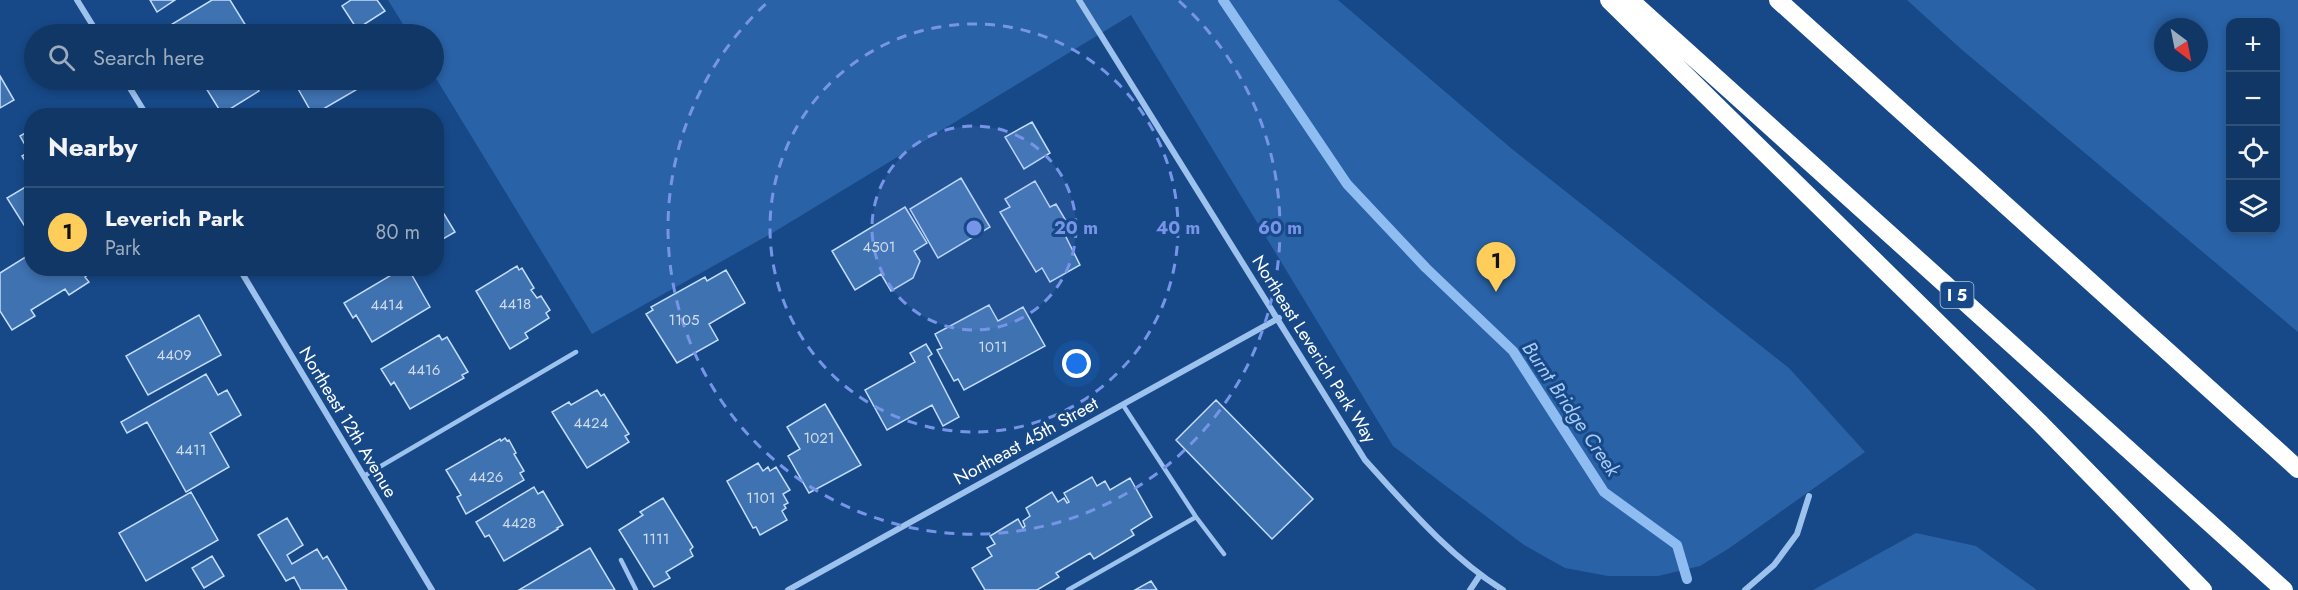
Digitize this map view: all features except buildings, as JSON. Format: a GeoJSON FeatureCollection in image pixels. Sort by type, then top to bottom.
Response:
{"type":"FeatureCollection","features":[{"type":"Feature","properties":{"kind":"highway"},"geometry":{"type":"LineString","coordinates":[[1609,0],[2040,423],[2203,590]]}},
{"type":"Feature","properties":{"kind":"highway","name":"I 5"},"geometry":{"type":"LineString","coordinates":[[1630,0],[2284,590]]}},
{"type":"Feature","properties":{"kind":"highway"},"geometry":{"type":"LineString","coordinates":[[1778,0],[2277,451],[2298,467]]}},
{"type":"Feature","properties":{"kind":"street"},"geometry":{"type":"LineString","coordinates":[[77,0],[92,24]]}},
{"type":"Feature","properties":{"kind":"street","name":"Northeast Leverich Park Way"},"geometry":{"type":"LineString","coordinates":[[1079,0],[1279,318],[1365,460],[1423,524],[1480,575],[1503,590]]}},
{"type":"Feature","properties":{"kind":"street"},"geometry":{"type":"LineString","coordinates":[[131,90],[142,108]]}},
{"type":"Feature","properties":{"kind":"street","name":"Northeast 12th Avenue"},"geometry":{"type":"LineString","coordinates":[[244,276],[432,590]]}},
{"type":"Feature","properties":{"kind":"street","name":"Northeast 45th Street"},"geometry":{"type":"LineString","coordinates":[[788,590],[1279,318]]}},
{"type":"Feature","properties":{"kind":"street"},"geometry":{"type":"LineString","coordinates":[[1745,590],[1774,565],[1797,534],[1809,496]]}},
{"type":"Feature","properties":{"kind":"street"},"geometry":{"type":"LineString","coordinates":[[1470,590],[1480,575]]}},
{"type":"Feature","properties":{"kind":"lane"},"geometry":{"type":"LineString","coordinates":[[364,476],[576,352]]}},
{"type":"Feature","properties":{"kind":"lane"},"geometry":{"type":"LineString","coordinates":[[1123,405],[1196,517],[1224,554]]}},
{"type":"Feature","properties":{"kind":"lane"},"geometry":{"type":"LineString","coordinates":[[1068,590],[1196,517]]}},
{"type":"Feature","properties":{"kind":"lane"},"geometry":{"type":"LineString","coordinates":[[621,560],[636,590]]}},
{"type":"Feature","properties":{"kind":"shaded area"},"geometry":{"type":"Polygon","coordinates":[[[388,0],[1338,0],[1512,149],[1789,368],[1865,452],[1728,549],[1700,566],[1658,576],[1608,576],[1565,568],[1524,545],[1393,446],[1131,15],[774,232],[592,334],[443,90],[444,24],[403,24],[388,0]]]}},
{"type":"Feature","properties":{"kind":"shaded area"},"geometry":{"type":"Polygon","coordinates":[[[1907,0],[2298,0],[2298,332],[1961,49],[1907,0]]]}},
{"type":"Feature","properties":{"kind":"shaded area"},"geometry":{"type":"Polygon","coordinates":[[[1916,533],[1976,546],[2037,590],[1813,590],[1916,533]]]}},
{"type":"Feature","properties":{"kind":"waterway","name":"Burnt Bridge Creek"},"geometry":{"type":"LineString","coordinates":[[1223,0],[1347,184],[1426,268],[1513,351],[1604,492],[1677,545],[1687,579]]}},
{"type":"Feature","properties":{"kind":"place","name":"Leverich Park"},"geometry":{"type":"Point","coordinates":[1496,292]}}]}
